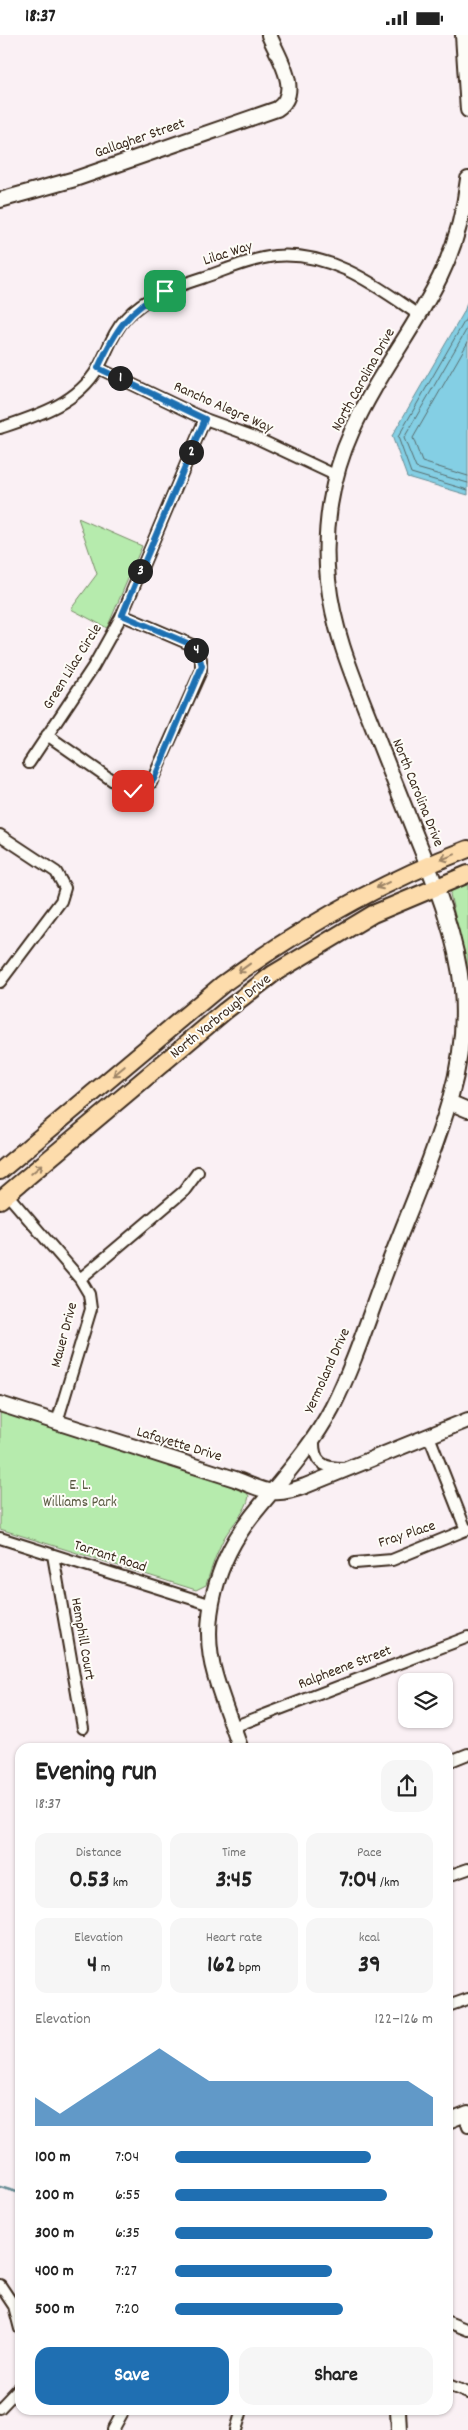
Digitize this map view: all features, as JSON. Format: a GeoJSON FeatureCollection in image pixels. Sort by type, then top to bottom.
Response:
{"type":"FeatureCollection","features":[{"type":"Feature","properties":{"kind":"main road","name":"North Yarbrough Drive"},"geometry":{"type":"LineString","coordinates":[[0,1171],[223,984],[291,936],[355,899],[428,865],[468,849]]}},
{"type":"Feature","properties":{"kind":"main road","name":"North Yarbrough Drive"},"geometry":{"type":"LineString","coordinates":[[2,1195],[225,1011],[273,974],[373,914],[468,874]]}},
{"type":"Feature","properties":{"kind":"main road"},"geometry":{"type":"LineString","coordinates":[[291,936],[303,955]]}},
{"type":"Feature","properties":{"kind":"street","name":"Gallagher Street"},"geometry":{"type":"LineString","coordinates":[[0,200],[134,159],[277,109],[287,101],[290,90],[269,35]]}},
{"type":"Feature","properties":{"kind":"street"},"geometry":{"type":"LineString","coordinates":[[463,35],[468,110]]}},
{"type":"Feature","properties":{"kind":"street","name":"North Carolina Drive"},"geometry":{"type":"LineString","coordinates":[[465,989],[447,919],[436,887],[338,634],[328,584],[327,536],[330,508],[344,451],[362,411],[440,276],[452,249],[461,221],[468,179]]}},
{"type":"Feature","properties":{"kind":"street","name":"Lilac Way"},"geometry":{"type":"LineString","coordinates":[[0,428],[37,415],[64,402],[79,391],[98,368],[118,328],[138,307],[151,298],[175,287],[249,262],[274,257],[310,257],[342,267],[419,315]]}},
{"type":"Feature","properties":{"kind":"street","name":"Rancho Alegre Way"},"geometry":{"type":"LineString","coordinates":[[98,368],[205,419],[252,436],[337,476]]}},
{"type":"Feature","properties":{"kind":"street","name":"Green Lilac Circle"},"geometry":{"type":"LineString","coordinates":[[29,763],[93,667],[122,615],[205,419]]}},
{"type":"Feature","properties":{"kind":"street","name":"Green Lilac Circle"},"geometry":{"type":"LineString","coordinates":[[47,735],[126,790],[140,791],[152,783],[201,671],[201,659],[192,645],[122,615]]}},
{"type":"Feature","properties":{"kind":"street"},"geometry":{"type":"LineString","coordinates":[[0,835],[56,872],[64,888],[61,901],[0,982]]}},
{"type":"Feature","properties":{"kind":"street","name":"Yermoland Drive"},"geometry":{"type":"LineString","coordinates":[[238,1743],[214,1673],[209,1633],[216,1584],[226,1555],[242,1530],[314,1439],[333,1406],[347,1375],[449,1102],[461,1043],[465,989]]}},
{"type":"Feature","properties":{"kind":"street"},"geometry":{"type":"LineString","coordinates":[[449,1102],[468,1110]]}},
{"type":"Feature","properties":{"kind":"street"},"geometry":{"type":"LineString","coordinates":[[80,1279],[184,1191],[198,1172]]}},
{"type":"Feature","properties":{"kind":"street","name":"Mauer Drive"},"geometry":{"type":"LineString","coordinates":[[2,1195],[80,1279],[89,1293],[90,1309],[57,1422]]}},
{"type":"Feature","properties":{"kind":"street","name":"Lafayette Drive"},"geometry":{"type":"LineString","coordinates":[[0,1404],[235,1479],[272,1493]]}},
{"type":"Feature","properties":{"kind":"street"},"geometry":{"type":"LineString","coordinates":[[272,1493],[287,1493],[347,1467],[468,1420]]}},
{"type":"Feature","properties":{"kind":"street"},"geometry":{"type":"LineString","coordinates":[[429,1435],[467,1530]]}},
{"type":"Feature","properties":{"kind":"street"},"geometry":{"type":"LineString","coordinates":[[314,1439],[313,1449],[317,1458],[323,1464],[328,1467],[347,1467]]}},
{"type":"Feature","properties":{"kind":"street","name":"Fray Place"},"geometry":{"type":"LineString","coordinates":[[355,1563],[392,1560],[467,1530]]}},
{"type":"Feature","properties":{"kind":"street","name":"Tarrant Road"},"geometry":{"type":"LineString","coordinates":[[0,1537],[212,1605]]}},
{"type":"Feature","properties":{"kind":"street","name":"Hemphill Court"},"geometry":{"type":"LineString","coordinates":[[53,1555],[83,1728]]}},
{"type":"Feature","properties":{"kind":"street","name":"Ralpheene Street"},"geometry":{"type":"LineString","coordinates":[[232,1727],[468,1637]]}},
{"type":"Feature","properties":{"kind":"street"},"geometry":{"type":"LineString","coordinates":[[453,1760],[468,1754]]}},
{"type":"Feature","properties":{"kind":"street"},"geometry":{"type":"LineString","coordinates":[[453,1874],[468,1869]]}},
{"type":"Feature","properties":{"kind":"street"},"geometry":{"type":"LineString","coordinates":[[453,2005],[468,1999]]}},
{"type":"Feature","properties":{"kind":"street"},"geometry":{"type":"LineString","coordinates":[[453,2120],[467,2118]]}},
{"type":"Feature","properties":{"kind":"street"},"geometry":{"type":"LineString","coordinates":[[0,2285],[15,2310]]}},
{"type":"Feature","properties":{"kind":"street"},"geometry":{"type":"LineString","coordinates":[[453,2324],[468,2330]]}},
{"type":"Feature","properties":{"kind":"street"},"geometry":{"type":"LineString","coordinates":[[453,2387],[468,2393]]}},
{"type":"Feature","properties":{"kind":"street"},"geometry":{"type":"LineString","coordinates":[[0,2408],[15,2392]]}},
{"type":"Feature","properties":{"kind":"street"},"geometry":{"type":"LineString","coordinates":[[113,2430],[121,2415]]}},
{"type":"Feature","properties":{"kind":"street"},"geometry":{"type":"LineString","coordinates":[[236,2430],[240,2415]]}},
{"type":"Feature","properties":{"kind":"street"},"geometry":{"type":"LineString","coordinates":[[398,2415],[399,2430]]}},
{"type":"Feature","properties":{"kind":"green space"},"geometry":{"type":"Polygon","coordinates":[[[78,518],[142,546],[107,628],[71,609],[97,574],[78,518]]]}},
{"type":"Feature","properties":{"kind":"green space"},"geometry":{"type":"Polygon","coordinates":[[[468,879],[468,972],[450,894],[455,884],[468,879]]]}},
{"type":"Feature","properties":{"kind":"green space","name":"E. L. Williams Park"},"geometry":{"type":"Polygon","coordinates":[[[0,1411],[242,1486],[249,1496],[248,1502],[224,1538],[206,1585],[196,1590],[0,1529],[0,1411]]]}},
{"type":"Feature","properties":{"kind":"water"},"geometry":{"type":"Polygon","coordinates":[[[468,300],[468,495],[407,477],[392,436],[464,312],[468,300]]]}},
{"type":"Feature","properties":{"kind":"waterway"},"geometry":{"type":"LineString","coordinates":[[0,2187],[15,2192]]}},
{"type":"Feature","properties":{"kind":"route"},"geometry":{"type":"LineString","coordinates":[[133,791],[140,791],[152,783],[202,666],[198,652],[192,645],[122,615],[205,419],[98,368],[113,334],[126,317],[151,298],[165,291]]}}]}
